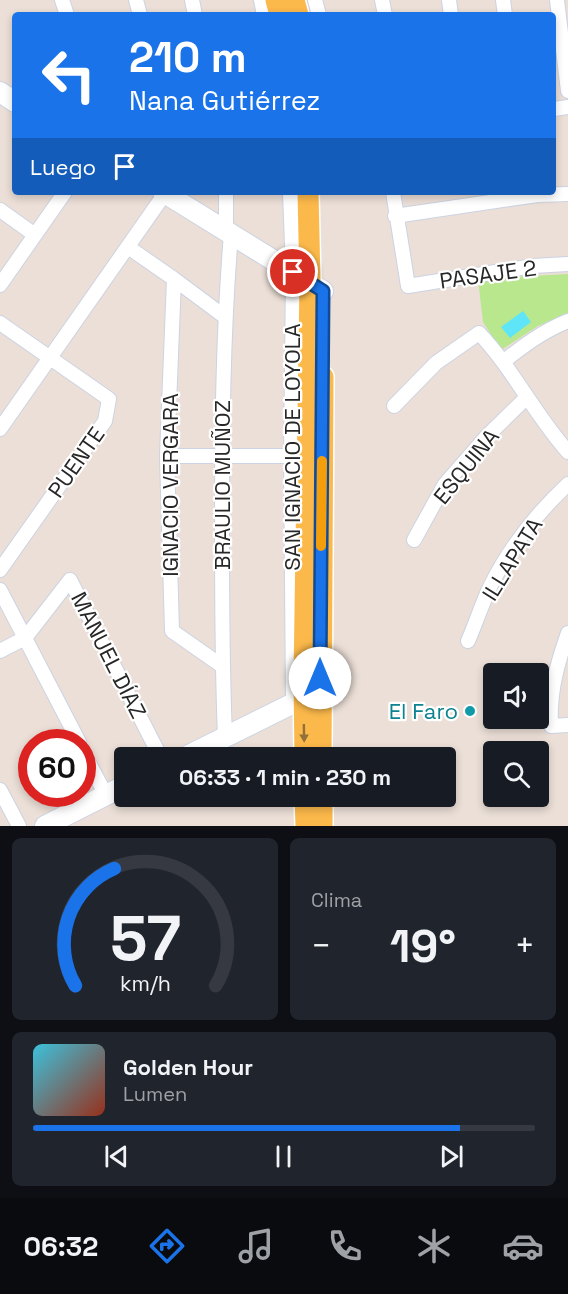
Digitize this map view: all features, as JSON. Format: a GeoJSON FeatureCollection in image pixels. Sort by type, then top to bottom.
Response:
{"type":"FeatureCollection","features":[{"type":"Feature","properties":{"kind":"main road","name":"SAN IGNACIO DE LOYOLA"},"geometry":{"type":"LineString","coordinates":[[305,747],[308,195]]}},
{"type":"Feature","properties":{"kind":"main road","name":"SAN IGNACIO DE LOYOLA"},"geometry":{"type":"LineString","coordinates":[[309,282],[322,195]]}},
{"type":"Feature","properties":{"kind":"main road","name":"SAN IGNACIO DE LOYOLA"},"geometry":{"type":"LineString","coordinates":[[306,696],[318,747]]}},
{"type":"Feature","properties":{"kind":"main road"},"geometry":{"type":"LineString","coordinates":[[305,807],[306,826]]}},
{"type":"Feature","properties":{"kind":"main road"},"geometry":{"type":"LineString","coordinates":[[322,807],[322,826]]}},
{"type":"Feature","properties":{"kind":"street"},"geometry":{"type":"LineString","coordinates":[[557,0],[568,91]]}},
{"type":"Feature","properties":{"kind":"street"},"geometry":{"type":"LineString","coordinates":[[0,285],[63,195]]}},
{"type":"Feature","properties":{"kind":"street"},"geometry":{"type":"LineString","coordinates":[[0,429],[164,195]]}},
{"type":"Feature","properties":{"kind":"street"},"geometry":{"type":"LineString","coordinates":[[168,195],[309,282]]}},
{"type":"Feature","properties":{"kind":"street","name":"BRAULIO MUÑOZ"},"geometry":{"type":"LineString","coordinates":[[225,736],[222,666],[222,455],[228,232],[226,195]]}},
{"type":"Feature","properties":{"kind":"street","name":"SAN IGNACIO DE LOYOLA"},"geometry":{"type":"LineString","coordinates":[[291,195],[309,282],[291,456],[306,696]]}},
{"type":"Feature","properties":{"kind":"street"},"geometry":{"type":"LineString","coordinates":[[393,195],[395,216],[537,195]]}},
{"type":"Feature","properties":{"kind":"street"},"geometry":{"type":"LineString","coordinates":[[0,210],[35,234]]}},
{"type":"Feature","properties":{"kind":"street","name":"PASAJE 2"},"geometry":{"type":"LineString","coordinates":[[395,216],[408,286],[532,266],[568,264]]}},
{"type":"Feature","properties":{"kind":"street"},"geometry":{"type":"LineString","coordinates":[[128,247],[225,317]]}},
{"type":"Feature","properties":{"kind":"street","name":"IGNACIO VERGARA"},"geometry":{"type":"LineString","coordinates":[[174,279],[167,456],[172,631],[222,666]]}},
{"type":"Feature","properties":{"kind":"street"},"geometry":{"type":"LineString","coordinates":[[503,362],[529,342],[568,321]]}},
{"type":"Feature","properties":{"kind":"street","name":"PUENTE"},"geometry":{"type":"LineString","coordinates":[[0,323],[109,399],[105,421],[0,570]]}},
{"type":"Feature","properties":{"kind":"street"},"geometry":{"type":"LineString","coordinates":[[394,406],[436,363],[479,333],[503,362],[526,398],[567,451]]}},
{"type":"Feature","properties":{"kind":"street","name":"ESQUINA"},"geometry":{"type":"LineString","coordinates":[[414,540],[446,484],[486,437],[526,398]]}},
{"type":"Feature","properties":{"kind":"street"},"geometry":{"type":"LineString","coordinates":[[167,456],[291,456]]}},
{"type":"Feature","properties":{"kind":"street","name":"ILLAPATA"},"geometry":{"type":"LineString","coordinates":[[468,641],[491,584],[519,539],[547,504],[568,484]]}},
{"type":"Feature","properties":{"kind":"street","name":"MANUEL DÍAZ"},"geometry":{"type":"LineString","coordinates":[[0,651],[25,638],[70,580],[155,747]]}},
{"type":"Feature","properties":{"kind":"street"},"geometry":{"type":"LineString","coordinates":[[0,590],[71,729]]}},
{"type":"Feature","properties":{"kind":"street"},"geometry":{"type":"LineString","coordinates":[[568,633],[552,687],[550,707],[551,726],[568,725]]}},
{"type":"Feature","properties":{"kind":"street"},"geometry":{"type":"LineString","coordinates":[[204,747],[306,696]]}},
{"type":"Feature","properties":{"kind":"street"},"geometry":{"type":"LineString","coordinates":[[96,776],[106,795]]}},
{"type":"Feature","properties":{"kind":"street"},"geometry":{"type":"LineString","coordinates":[[0,790],[19,826]]}},
{"type":"Feature","properties":{"kind":"street"},"geometry":{"type":"LineString","coordinates":[[45,826],[114,791]]}},
{"type":"Feature","properties":{"kind":"green space"},"geometry":{"type":"Polygon","coordinates":[[[568,274],[568,313],[538,326],[501,350],[483,322],[478,279],[568,274]]]}},
{"type":"Feature","properties":{"kind":"water"},"geometry":{"type":"Polygon","coordinates":[[[523,311],[531,322],[510,338],[501,327],[523,311]]]}},
{"type":"Feature","properties":{"kind":"slow traffic"},"geometry":{"type":"LineString","coordinates":[[321,546],[322,461]]}},
{"type":"Feature","properties":{"kind":"place","name":"El Faro"},"geometry":{"type":"Point","coordinates":[470,711]}},
{"type":"Feature","properties":{"kind":"route"},"geometry":{"type":"LineString","coordinates":[[293,272],[323,291],[320,678]]}}]}
